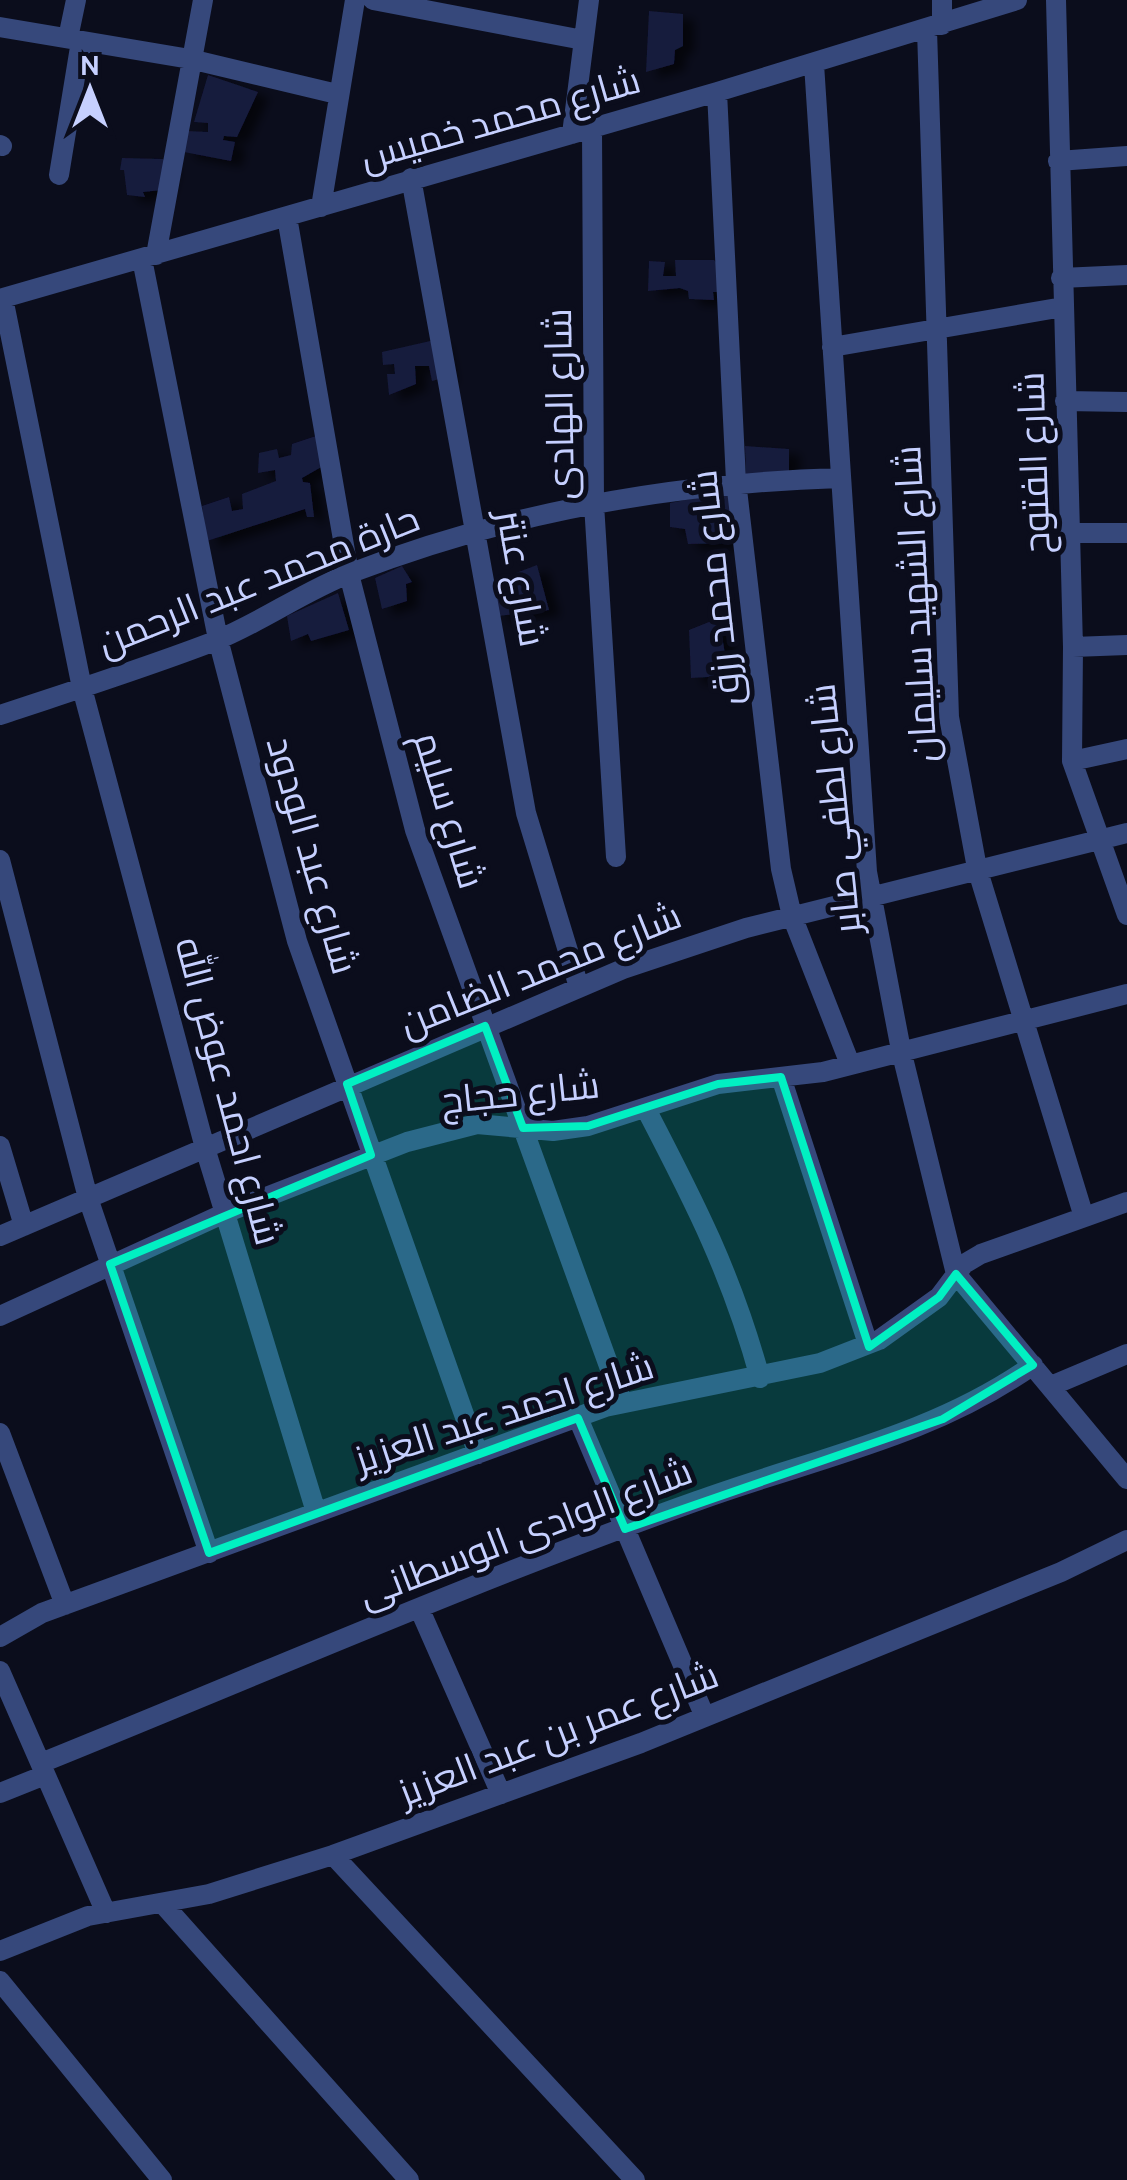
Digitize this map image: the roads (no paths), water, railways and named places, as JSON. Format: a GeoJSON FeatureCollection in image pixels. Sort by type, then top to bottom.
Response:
{"type":"FeatureCollection","features":[{"type":"Feature","properties":{"kind":"street"},"geometry":{"type":"LineString","coordinates":[[59,174],[76,0]]}},
{"type":"Feature","properties":{"kind":"street"},"geometry":{"type":"LineString","coordinates":[[149,257],[203,0]]}},
{"type":"Feature","properties":{"kind":"street"},"geometry":{"type":"LineString","coordinates":[[321,207],[354,0]]}},
{"type":"Feature","properties":{"kind":"street"},"geometry":{"type":"LineString","coordinates":[[372,0],[583,40]]}},
{"type":"Feature","properties":{"kind":"street","name":"شارع الهادى"},"geometry":{"type":"LineString","coordinates":[[589,0],[583,40],[582,131],[594,504],[616,857]]}},
{"type":"Feature","properties":{"kind":"street","name":"شارع الشهيد سليمان"},"geometry":{"type":"LineString","coordinates":[[942,0],[934,27],[950,717],[977,868],[1084,1216]]}},
{"type":"Feature","properties":{"kind":"street","name":"شارع محمد خميس"},"geometry":{"type":"LineString","coordinates":[[1,299],[814,64],[1018,0]]}},
{"type":"Feature","properties":{"kind":"street","name":"شارع الفتوح"},"geometry":{"type":"LineString","coordinates":[[1056,0],[1073,648],[1072,761],[1127,915]]}},
{"type":"Feature","properties":{"kind":"street"},"geometry":{"type":"LineString","coordinates":[[0,27],[190,59],[337,94]]}},
{"type":"Feature","properties":{"kind":"street","name":"شارع لطفي صابر"},"geometry":{"type":"LineString","coordinates":[[814,64],[872,895],[901,1050],[956,1274],[1127,1479]]}},
{"type":"Feature","properties":{"kind":"street","name":"شارع محمد رزق"},"geometry":{"type":"LineString","coordinates":[[716,92],[736,481],[781,869],[792,916],[850,1064]]}},
{"type":"Feature","properties":{"kind":"street"},"geometry":{"type":"LineString","coordinates":[[1058,161],[1127,156]]}},
{"type":"Feature","properties":{"kind":"street","name":"شارع عنتر"},"geometry":{"type":"LineString","coordinates":[[412,178],[479,532],[526,813],[578,987]]}},
{"type":"Feature","properties":{"kind":"street","name":"شارع سليم"},"geometry":{"type":"LineString","coordinates":[[287,217],[349,574],[415,830],[622,1402]]}},
{"type":"Feature","properties":{"kind":"street","name":"شارع عبد الودود"},"geometry":{"type":"LineString","coordinates":[[149,257],[218,640],[297,940],[478,1454]]}},
{"type":"Feature","properties":{"kind":"street"},"geometry":{"type":"LineString","coordinates":[[1062,278],[1127,275]]}},
{"type":"Feature","properties":{"kind":"street","name":"شارع احمد عوض الله"},"geometry":{"type":"LineString","coordinates":[[1,299],[82,688],[205,1148],[316,1512]]}},
{"type":"Feature","properties":{"kind":"street"},"geometry":{"type":"LineString","coordinates":[[832,347],[1063,307]]}},
{"type":"Feature","properties":{"kind":"street"},"geometry":{"type":"LineString","coordinates":[[1065,402],[1127,402]]}},
{"type":"Feature","properties":{"kind":"street","name":"حارة محمد عبد الرحمن"},"geometry":{"type":"LineString","coordinates":[[0,715],[218,640],[349,574],[479,532],[594,504],[736,481],[840,478]]}},
{"type":"Feature","properties":{"kind":"street"},"geometry":{"type":"LineString","coordinates":[[1070,533],[1127,533]]}},
{"type":"Feature","properties":{"kind":"street"},"geometry":{"type":"LineString","coordinates":[[1073,648],[1127,645]]}},
{"type":"Feature","properties":{"kind":"street"},"geometry":{"type":"LineString","coordinates":[[1072,761],[1127,749]]}},
{"type":"Feature","properties":{"kind":"street","name":"شارع محمد الضامن"},"geometry":{"type":"LineString","coordinates":[[0,1236],[578,987],[792,916],[1127,833]]}},
{"type":"Feature","properties":{"kind":"street"},"geometry":{"type":"LineString","coordinates":[[0,860],[88,1198],[209,1553]]}},
{"type":"Feature","properties":{"kind":"street","name":"شارع حجاج"},"geometry":{"type":"LineString","coordinates":[[0,1316],[110,1264],[371,1154],[477,1124],[523,1128],[588,1126],[718,1084],[850,1064],[1127,994]]}},
{"type":"Feature","properties":{"kind":"street"},"geometry":{"type":"LineString","coordinates":[[781,1077],[868,1344]]}},
{"type":"Feature","properties":{"kind":"street"},"geometry":{"type":"LineString","coordinates":[[646,1108],[714,1238],[740,1307],[760,1378]]}},
{"type":"Feature","properties":{"kind":"street"},"geometry":{"type":"LineString","coordinates":[[0,1146],[24,1226]]}},
{"type":"Feature","properties":{"kind":"street","name":"شارع احمد عبد العزيز"},"geometry":{"type":"LineString","coordinates":[[0,1636],[65,1605],[622,1402],[760,1378],[820,1363],[868,1344],[939,1298],[956,1274],[981,1254],[1127,1202]]}},
{"type":"Feature","properties":{"kind":"street"},"geometry":{"type":"LineString","coordinates":[[1051,1386],[1127,1354]]}},
{"type":"Feature","properties":{"kind":"street","name":"شارع الوادى الوسطانى"},"geometry":{"type":"LineString","coordinates":[[0,1794],[43,1769],[420,1610],[695,1501],[942,1419],[990,1396],[1033,1365]]}},
{"type":"Feature","properties":{"kind":"street"},"geometry":{"type":"LineString","coordinates":[[578,1418],[705,1717]]}},
{"type":"Feature","properties":{"kind":"street"},"geometry":{"type":"LineString","coordinates":[[0,1433],[65,1605]]}},
{"type":"Feature","properties":{"kind":"street","name":"شارع عمر بن عبد العزيز"},"geometry":{"type":"LineString","coordinates":[[0,1951],[106,1912],[162,1904],[333,1855],[705,1717],[1062,1572],[1127,1540]]}},
{"type":"Feature","properties":{"kind":"street"},"geometry":{"type":"LineString","coordinates":[[420,1610],[500,1794]]}},
{"type":"Feature","properties":{"kind":"street"},"geometry":{"type":"LineString","coordinates":[[0,1671],[106,1912]]}},
{"type":"Feature","properties":{"kind":"street"},"geometry":{"type":"LineString","coordinates":[[333,1855],[635,2180]]}},
{"type":"Feature","properties":{"kind":"street"},"geometry":{"type":"LineString","coordinates":[[162,1904],[409,2180]]}},
{"type":"Feature","properties":{"kind":"street"},"geometry":{"type":"LineString","coordinates":[[0,1981],[162,2180]]}}]}
